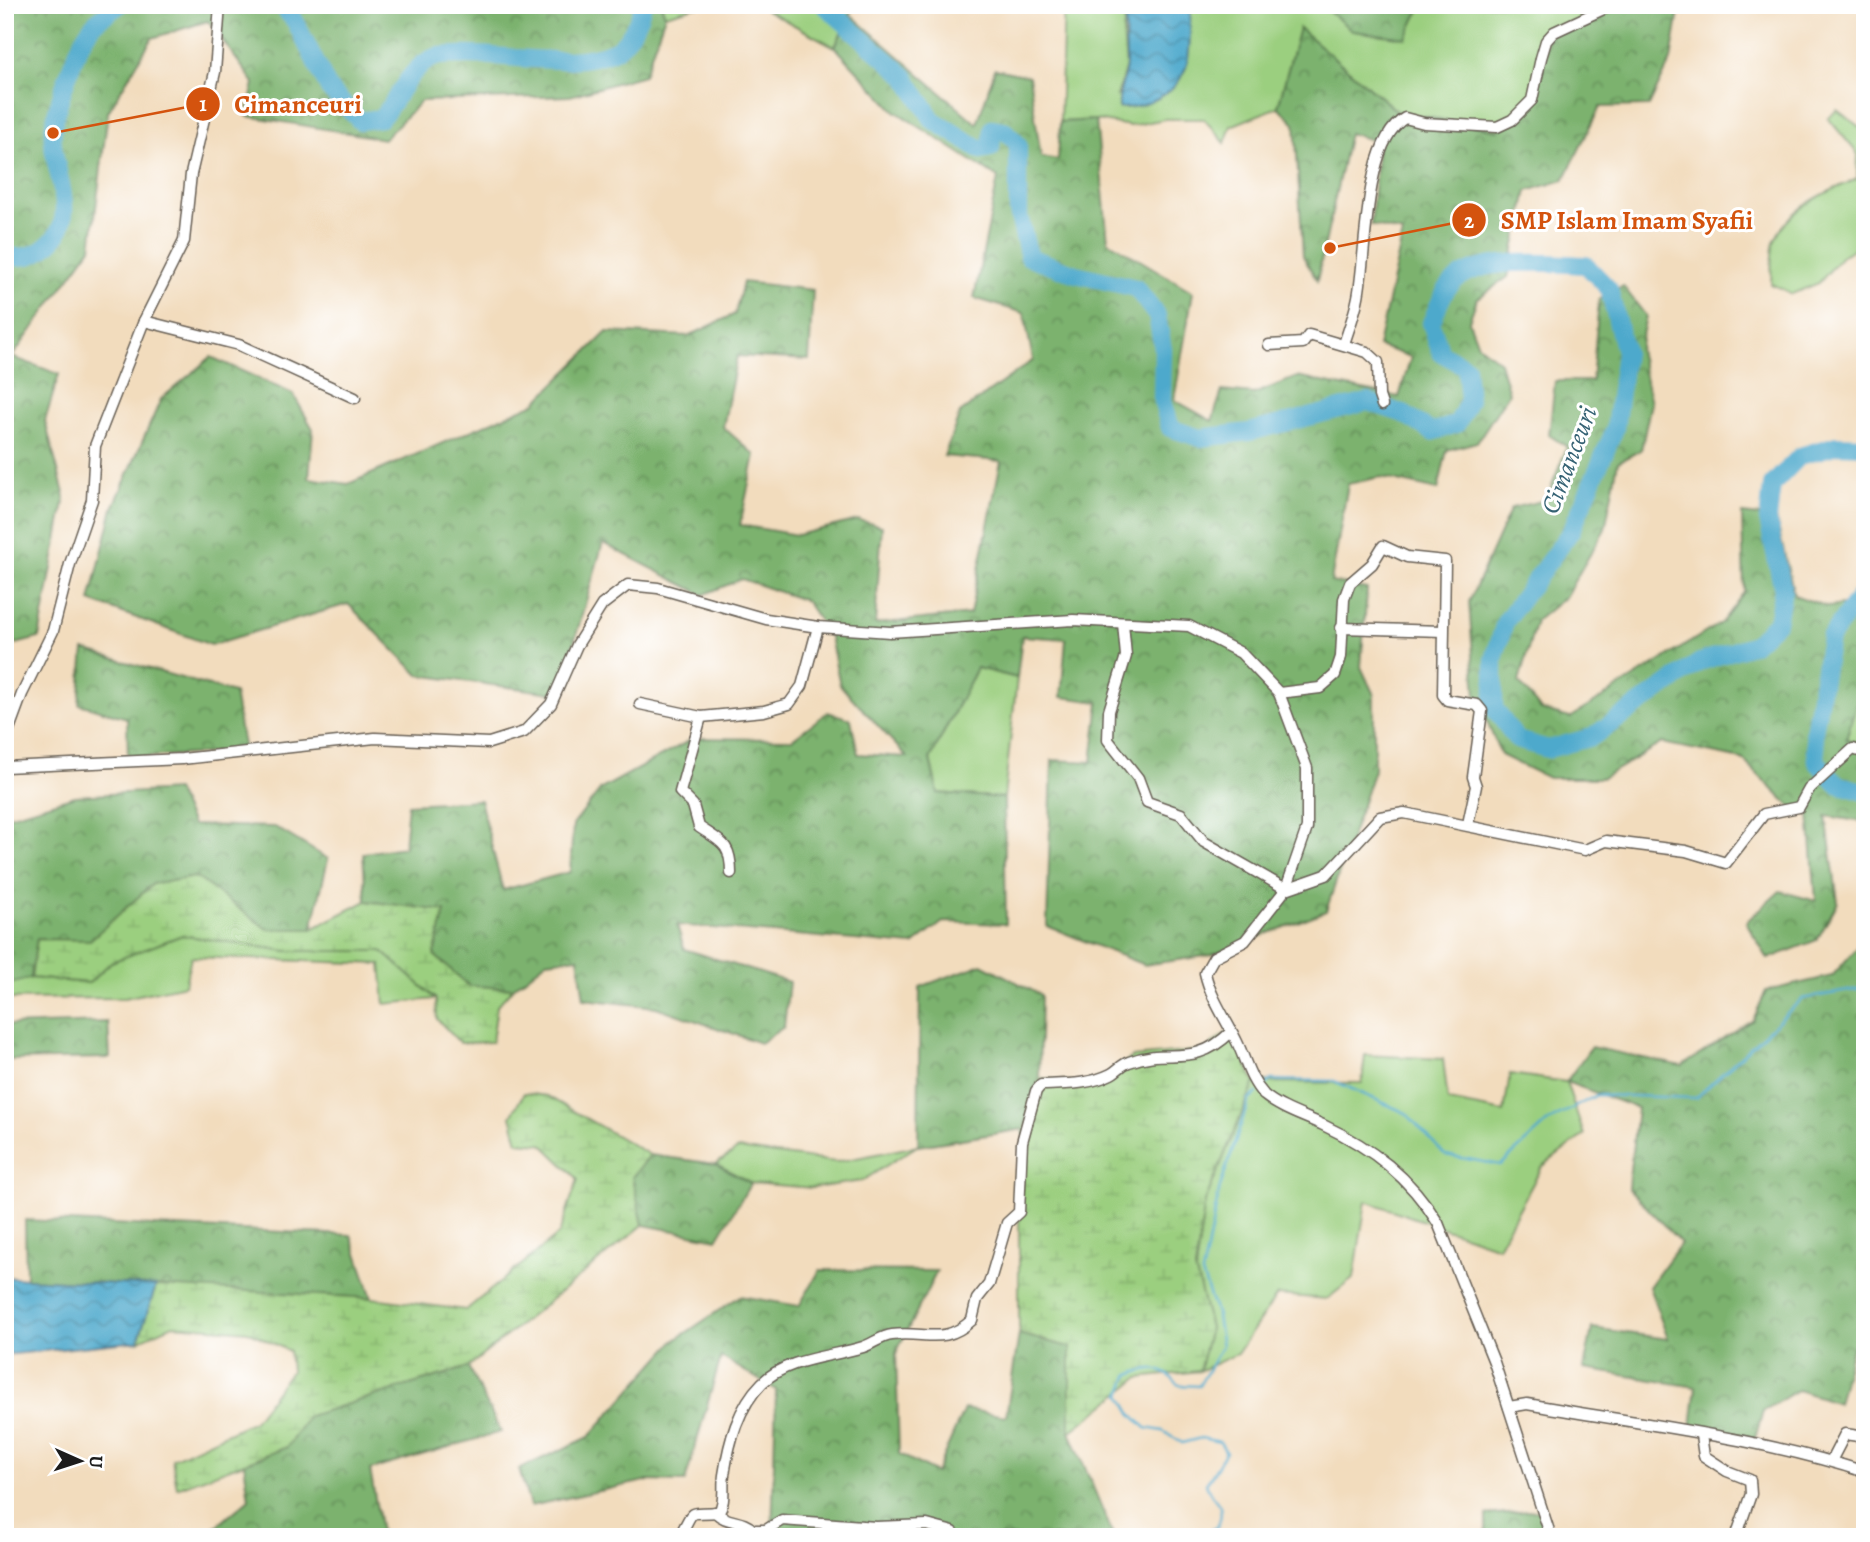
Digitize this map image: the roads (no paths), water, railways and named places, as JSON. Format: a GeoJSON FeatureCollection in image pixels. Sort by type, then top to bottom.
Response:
{"type":"FeatureCollection","features":[{"type":"Feature","properties":{"kind":"street"},"geometry":{"type":"LineString","coordinates":[[5,740],[22,694],[53,631],[70,564],[92,500],[94,446],[144,321],[184,241],[191,174],[215,72],[220,5]]}},
{"type":"Feature","properties":{"kind":"street"},"geometry":{"type":"LineString","coordinates":[[1344,344],[1358,297],[1367,222],[1381,150],[1392,127],[1405,118],[1424,123],[1497,127],[1512,120],[1532,100],[1544,50],[1554,32],[1612,5]]}},
{"type":"Feature","properties":{"kind":"street"},"geometry":{"type":"LineString","coordinates":[[144,321],[239,345],[355,398]]}},
{"type":"Feature","properties":{"kind":"street"},"geometry":{"type":"LineString","coordinates":[[1269,345],[1303,343],[1309,335],[1367,352],[1378,362],[1379,396],[1382,405]]}},
{"type":"Feature","properties":{"kind":"street"},"geometry":{"type":"LineString","coordinates":[[1279,693],[1320,688],[1335,675],[1341,657],[1344,599],[1350,583],[1372,564],[1383,545],[1407,557],[1445,561],[1443,695],[1447,701],[1477,705],[1482,711],[1473,776],[1476,786],[1468,824]]}},
{"type":"Feature","properties":{"kind":"street"},"geometry":{"type":"LineString","coordinates":[[5,767],[182,759],[375,738],[489,743],[524,732],[551,704],[577,645],[602,605],[628,585],[658,588],[766,619],[818,627],[890,632],[1073,620],[1188,626],[1241,653],[1279,693],[1307,768],[1307,828],[1286,889],[1245,941],[1214,957],[1205,973],[1208,988],[1254,1085],[1264,1095],[1367,1148],[1420,1195],[1438,1223],[1509,1407],[1550,1537]]}},
{"type":"Feature","properties":{"kind":"street"},"geometry":{"type":"LineString","coordinates":[[1123,623],[1126,656],[1109,711],[1108,740],[1138,778],[1147,802],[1181,814],[1203,842],[1286,889],[1326,875],[1380,817],[1404,813],[1586,850],[1606,841],[1686,850],[1726,863],[1764,814],[1799,807],[1809,789],[1853,749],[1865,753]]}},
{"type":"Feature","properties":{"kind":"street"},"geometry":{"type":"LineString","coordinates":[[640,704],[701,717],[764,711],[789,704],[802,686],[818,627]]}},
{"type":"Feature","properties":{"kind":"street"},"geometry":{"type":"LineString","coordinates":[[1341,628],[1443,631]]}},
{"type":"Feature","properties":{"kind":"street"},"geometry":{"type":"LineString","coordinates":[[701,717],[680,792],[693,805],[699,827],[726,846],[731,854],[731,873]]}},
{"type":"Feature","properties":{"kind":"street"},"geometry":{"type":"LineString","coordinates":[[680,1537],[688,1516],[695,1511],[715,1512],[722,1507],[724,1475],[734,1429],[742,1409],[764,1381],[790,1365],[866,1346],[890,1335],[948,1337],[972,1320],[977,1299],[989,1284],[1007,1223],[1019,1212],[1022,1142],[1036,1091],[1041,1085],[1090,1083],[1114,1073],[1126,1062],[1200,1054],[1214,1048],[1231,1032]]}},
{"type":"Feature","properties":{"kind":"street"},"geometry":{"type":"LineString","coordinates":[[1509,1407],[1527,1404],[1701,1435],[1831,1461],[1865,1472]]}},
{"type":"Feature","properties":{"kind":"street"},"geometry":{"type":"LineString","coordinates":[[1831,1461],[1845,1434],[1865,1437]]}},
{"type":"Feature","properties":{"kind":"street"},"geometry":{"type":"LineString","coordinates":[[1701,1435],[1704,1456],[1727,1471],[1750,1480],[1751,1494],[1736,1537]]}},
{"type":"Feature","properties":{"kind":"street"},"geometry":{"type":"LineString","coordinates":[[715,1512],[724,1520],[746,1524],[752,1530],[766,1530],[782,1520],[876,1527],[927,1525],[953,1532]]}},
{"type":"Feature","properties":{"kind":"water"},"geometry":{"type":"Polygon","coordinates":[[[1127,5],[1191,5],[1190,44],[1182,77],[1168,92],[1149,103],[1119,108],[1119,96],[1126,69],[1127,5]]]}},
{"type":"Feature","properties":{"kind":"water"},"geometry":{"type":"Polygon","coordinates":[[[5,1277],[156,1286],[138,1341],[5,1355],[5,1277]]]}},
{"type":"Feature","properties":{"kind":"waterway","name":"Cimanceuri"},"geometry":{"type":"LineString","coordinates":[[5,257],[37,253],[53,240],[61,228],[64,201],[53,144],[58,106],[68,75],[87,33],[96,22],[119,5]]}},
{"type":"Feature","properties":{"kind":"waterway","name":"Cimanceuri"},"geometry":{"type":"LineString","coordinates":[[281,5],[295,21],[329,89],[360,121],[381,118],[417,69],[437,57],[482,55],[562,60],[599,56],[615,50],[633,30],[643,5]]}},
{"type":"Feature","properties":{"kind":"waterway","name":"Cimanceuri"},"geometry":{"type":"LineString","coordinates":[[824,5],[905,76],[933,120],[981,150],[991,148],[993,128],[1004,130],[1018,144],[1018,212],[1029,257],[1076,274],[1136,288],[1157,316],[1163,349],[1162,401],[1170,428],[1200,438],[1249,432],[1368,402],[1404,414],[1432,432],[1457,424],[1469,400],[1466,367],[1441,353],[1431,323],[1447,289],[1459,278],[1492,265],[1586,265],[1609,289],[1625,352],[1615,429],[1571,531],[1505,622],[1494,659],[1494,708],[1517,740],[1548,749],[1592,737],[1700,662],[1754,644],[1777,622],[1783,590],[1768,520],[1772,485],[1800,456],[1837,445],[1865,446]]}},
{"type":"Feature","properties":{"kind":"waterway","name":"Cimanceuri"},"geometry":{"type":"LineString","coordinates":[[1865,595],[1858,598],[1830,638],[1814,732],[1817,762],[1837,784],[1865,792]]}},
{"type":"Feature","properties":{"kind":"waterway"},"geometry":{"type":"LineString","coordinates":[[1262,1088],[1271,1080],[1334,1081],[1406,1113],[1445,1155],[1501,1165],[1549,1121],[1597,1095],[1696,1098],[1802,999],[1865,988]]}},
{"type":"Feature","properties":{"kind":"waterway"},"geometry":{"type":"LineString","coordinates":[[1197,1537],[1218,1526],[1220,1507],[1206,1484],[1226,1452],[1220,1442],[1201,1438],[1182,1443],[1163,1431],[1146,1428],[1131,1413],[1121,1395],[1128,1376],[1149,1369],[1167,1374],[1179,1385],[1199,1386],[1222,1346],[1217,1316],[1202,1274],[1220,1187],[1249,1100],[1257,1093]]}},
{"type":"Feature","properties":{"kind":"place","name":"Cimanceuri"},"geometry":{"type":"Point","coordinates":[53,133]}},
{"type":"Feature","properties":{"kind":"place","name":"SMP Islam Imam Syafii"},"geometry":{"type":"Point","coordinates":[1330,248]}}]}
